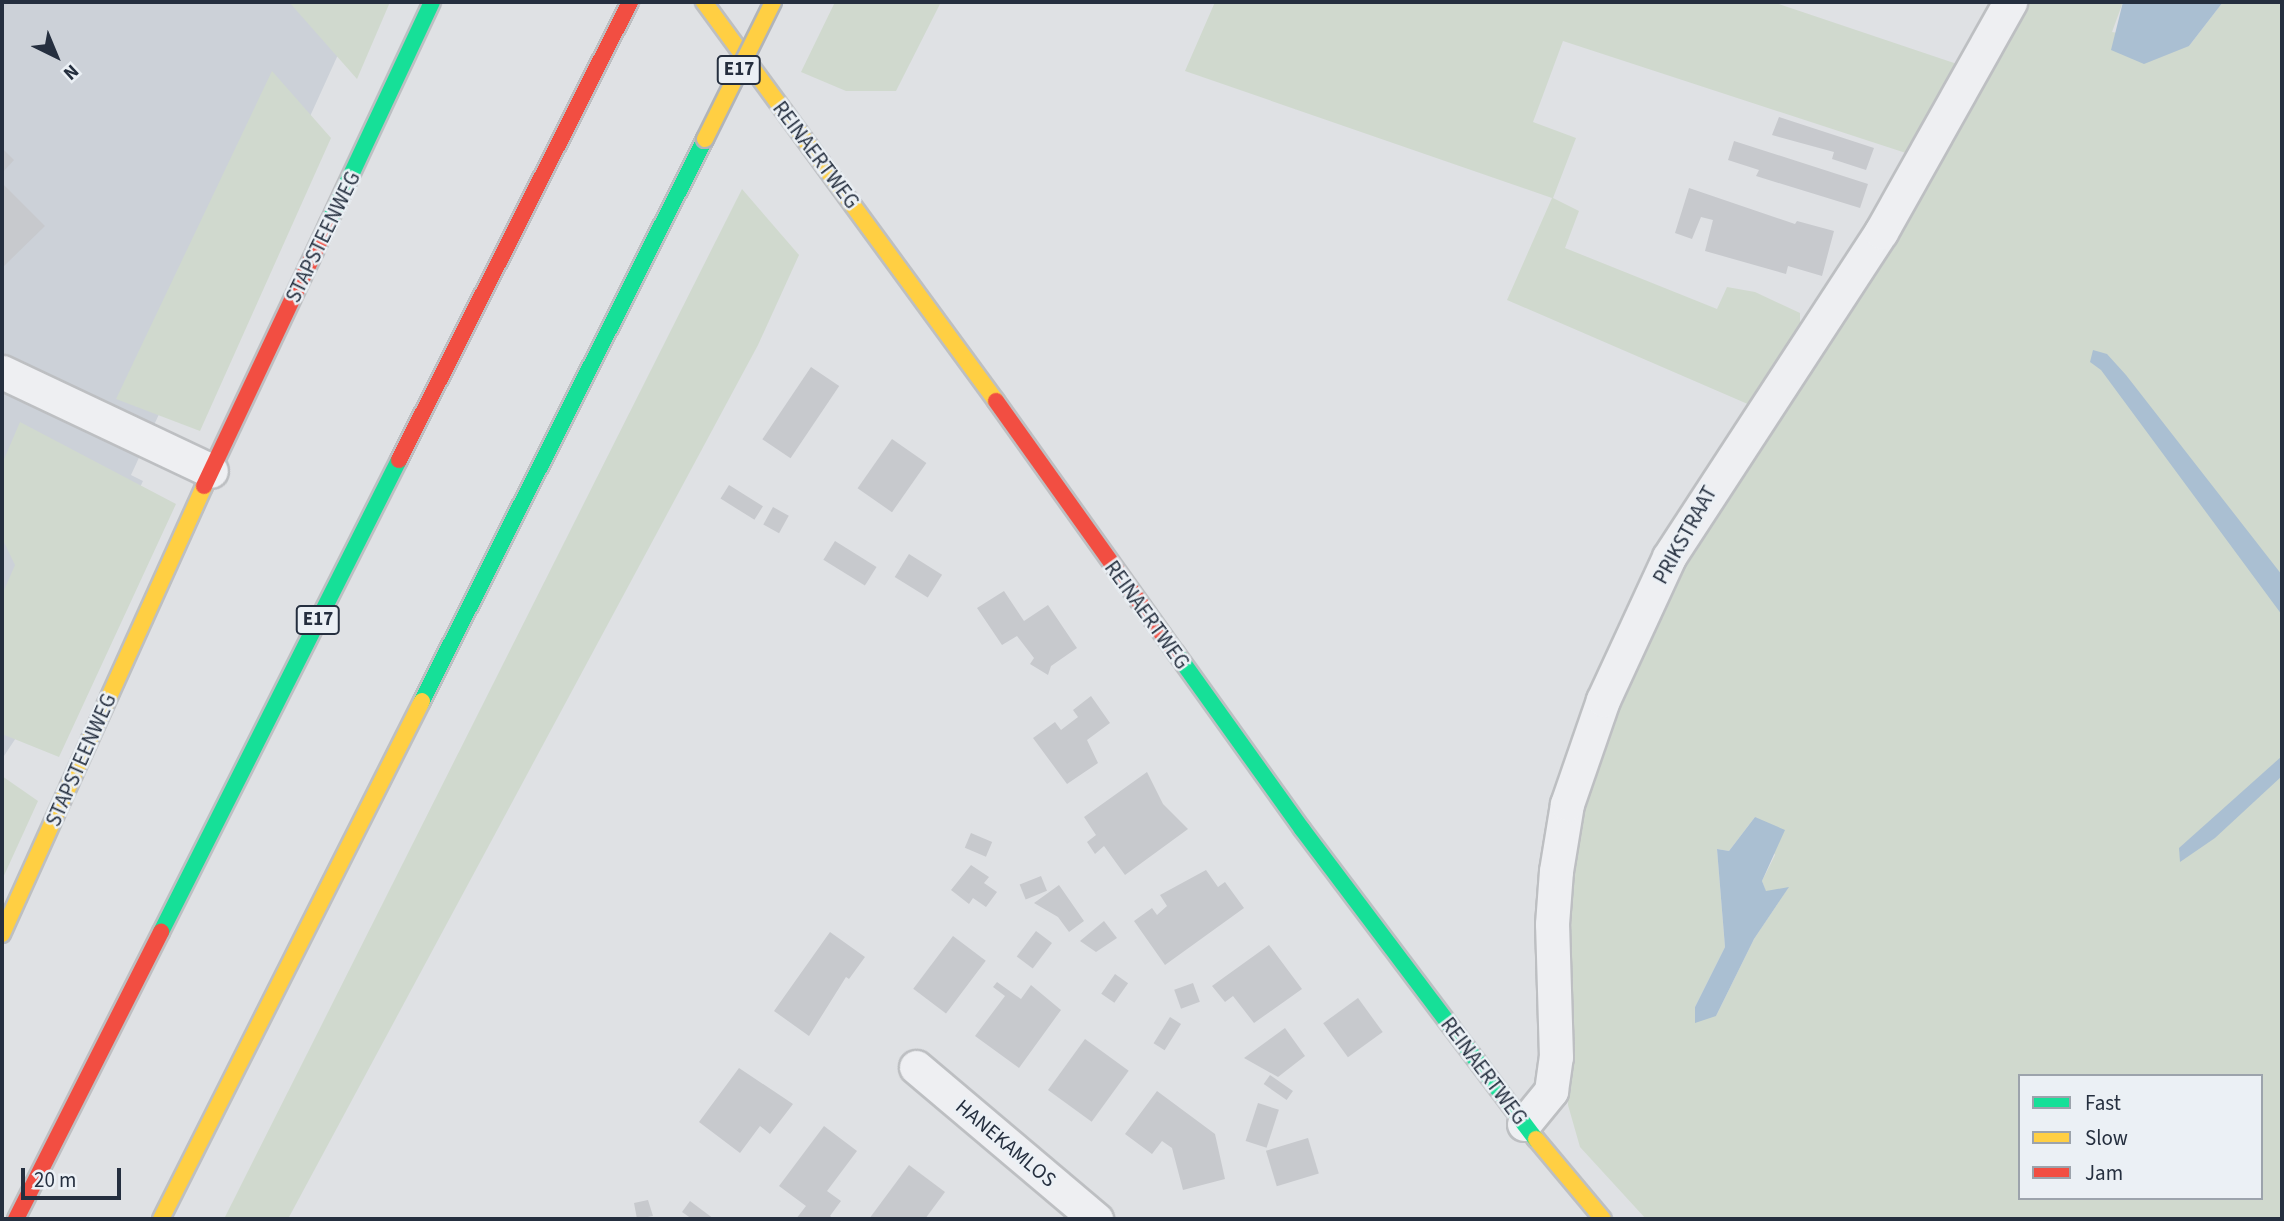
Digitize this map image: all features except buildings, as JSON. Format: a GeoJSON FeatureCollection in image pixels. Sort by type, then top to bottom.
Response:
{"type":"FeatureCollection","features":[{"type":"Feature","properties":{"kind":"main road","name":"STAPSTEENWEG"},"geometry":{"type":"LineString","coordinates":[[2,934],[211,471],[432,2]]}},
{"type":"Feature","properties":{"kind":"main road","name":"E17"},"geometry":{"type":"LineString","coordinates":[[16,1219],[630,2]]}},
{"type":"Feature","properties":{"kind":"main road","name":"REINAERTWEG"},"geometry":{"type":"LineString","coordinates":[[704,2],[819,154],[1212,706],[1524,1124],[1603,1219]]}},
{"type":"Feature","properties":{"kind":"main road","name":"E17"},"geometry":{"type":"LineString","coordinates":[[161,1219],[773,2]]}},
{"type":"Feature","properties":{"kind":"street","name":"PRIKSTRAAT"},"geometry":{"type":"LineString","coordinates":[[1524,1124],[1551,1091],[1556,1057],[1552,924],[1556,872],[1567,804],[1603,700],[1683,533],[1881,232],[2010,2]]}},
{"type":"Feature","properties":{"kind":"street"},"geometry":{"type":"LineString","coordinates":[[2,372],[211,471]]}},
{"type":"Feature","properties":{"kind":"street","name":"HANEKAMLOS"},"geometry":{"type":"LineString","coordinates":[[916,1067],[1097,1219]]}},
{"type":"Feature","properties":{"kind":"shaded area"},"geometry":{"type":"Polygon","coordinates":[[[2,2],[362,2],[216,323],[160,412],[131,475],[143,481],[39,703],[2,759],[2,2]]]}},
{"type":"Feature","properties":{"kind":"shaded area"},"geometry":{"type":"Polygon","coordinates":[[[289,2],[390,2],[357,79],[289,2]]]}},
{"type":"Feature","properties":{"kind":"shaded area"},"geometry":{"type":"Polygon","coordinates":[[[835,2],[941,2],[896,91],[846,91],[801,72],[835,2]]]}},
{"type":"Feature","properties":{"kind":"shaded area"},"geometry":{"type":"Polygon","coordinates":[[[1215,2],[1773,2],[1957,64],[1994,2],[2123,2],[2112,32],[2189,46],[2223,2],[2282,2],[2282,1219],[1646,1219],[1580,1147],[1568,1105],[1565,982],[1572,858],[1591,779],[1677,574],[1912,155],[1563,41],[1533,122],[1576,138],[1553,198],[1579,211],[1565,248],[1717,309],[1727,287],[1755,292],[1800,313],[1800,327],[1750,405],[1507,300],[1552,198],[1185,71],[1215,2]],[[1755,817],[1729,851],[1717,849],[1725,947],[1695,1007],[1716,1016],[1754,939],[1788,888],[1766,892],[1762,881],[1775,855],[1755,817]]]}},
{"type":"Feature","properties":{"kind":"shaded area"},"geometry":{"type":"Polygon","coordinates":[[[272,71],[331,138],[200,431],[116,399],[272,71]]]}},
{"type":"Feature","properties":{"kind":"shaded area"},"geometry":{"type":"Polygon","coordinates":[[[742,189],[799,255],[758,345],[288,1219],[224,1219],[742,189]]]}},
{"type":"Feature","properties":{"kind":"shaded area"},"geometry":{"type":"Polygon","coordinates":[[[20,422],[176,504],[59,757],[2,734],[2,595],[15,565],[2,538],[2,464],[20,422]]]}},
{"type":"Feature","properties":{"kind":"shaded area"},"geometry":{"type":"Polygon","coordinates":[[[2,776],[38,801],[2,880],[2,776]]]}},
{"type":"Feature","properties":{"kind":"water"},"geometry":{"type":"Polygon","coordinates":[[[2123,2],[2223,2],[2189,46],[2144,64],[2111,50],[2123,2]]]}},
{"type":"Feature","properties":{"kind":"water"},"geometry":{"type":"Polygon","coordinates":[[[2093,350],[2107,354],[2126,375],[2282,575],[2282,615],[2101,370],[2090,362],[2093,350]]]}},
{"type":"Feature","properties":{"kind":"water"},"geometry":{"type":"Polygon","coordinates":[[[2282,756],[2282,776],[2215,838],[2180,862],[2179,848],[2282,756]]]}},
{"type":"Feature","properties":{"kind":"water"},"geometry":{"type":"Polygon","coordinates":[[[1755,817],[1785,830],[1762,881],[1766,891],[1789,887],[1754,939],[1716,1016],[1695,1023],[1695,1007],[1725,947],[1717,849],[1729,851],[1755,817]]]}},
{"type":"Feature","properties":{"kind":"traffic: fast"},"geometry":{"type":"LineString","coordinates":[[328,224],[432,2]]}},
{"type":"Feature","properties":{"kind":"traffic: fast"},"geometry":{"type":"LineString","coordinates":[[422,701],[705,139]]}},
{"type":"Feature","properties":{"kind":"traffic: fast"},"geometry":{"type":"LineString","coordinates":[[161,932],[399,460]]}},
{"type":"Feature","properties":{"kind":"traffic: fast"},"geometry":{"type":"LineString","coordinates":[[1176,653],[1302,829],[1536,1139]]}},
{"type":"Feature","properties":{"kind":"traffic: slow"},"geometry":{"type":"LineString","coordinates":[[704,2],[996,401]]}},
{"type":"Feature","properties":{"kind":"traffic: slow"},"geometry":{"type":"LineString","coordinates":[[705,139],[773,2]]}},
{"type":"Feature","properties":{"kind":"traffic: slow"},"geometry":{"type":"LineString","coordinates":[[2,934],[204,486]]}},
{"type":"Feature","properties":{"kind":"traffic: slow"},"geometry":{"type":"LineString","coordinates":[[161,1219],[422,701]]}},
{"type":"Feature","properties":{"kind":"traffic: slow"},"geometry":{"type":"LineString","coordinates":[[1536,1139],[1603,1219]]}},
{"type":"Feature","properties":{"kind":"traffic: jam"},"geometry":{"type":"LineString","coordinates":[[399,460],[630,2]]}},
{"type":"Feature","properties":{"kind":"traffic: jam"},"geometry":{"type":"LineString","coordinates":[[204,486],[328,224]]}},
{"type":"Feature","properties":{"kind":"traffic: jam"},"geometry":{"type":"LineString","coordinates":[[996,401],[1176,653]]}},
{"type":"Feature","properties":{"kind":"traffic: jam"},"geometry":{"type":"LineString","coordinates":[[16,1219],[161,932]]}}]}
